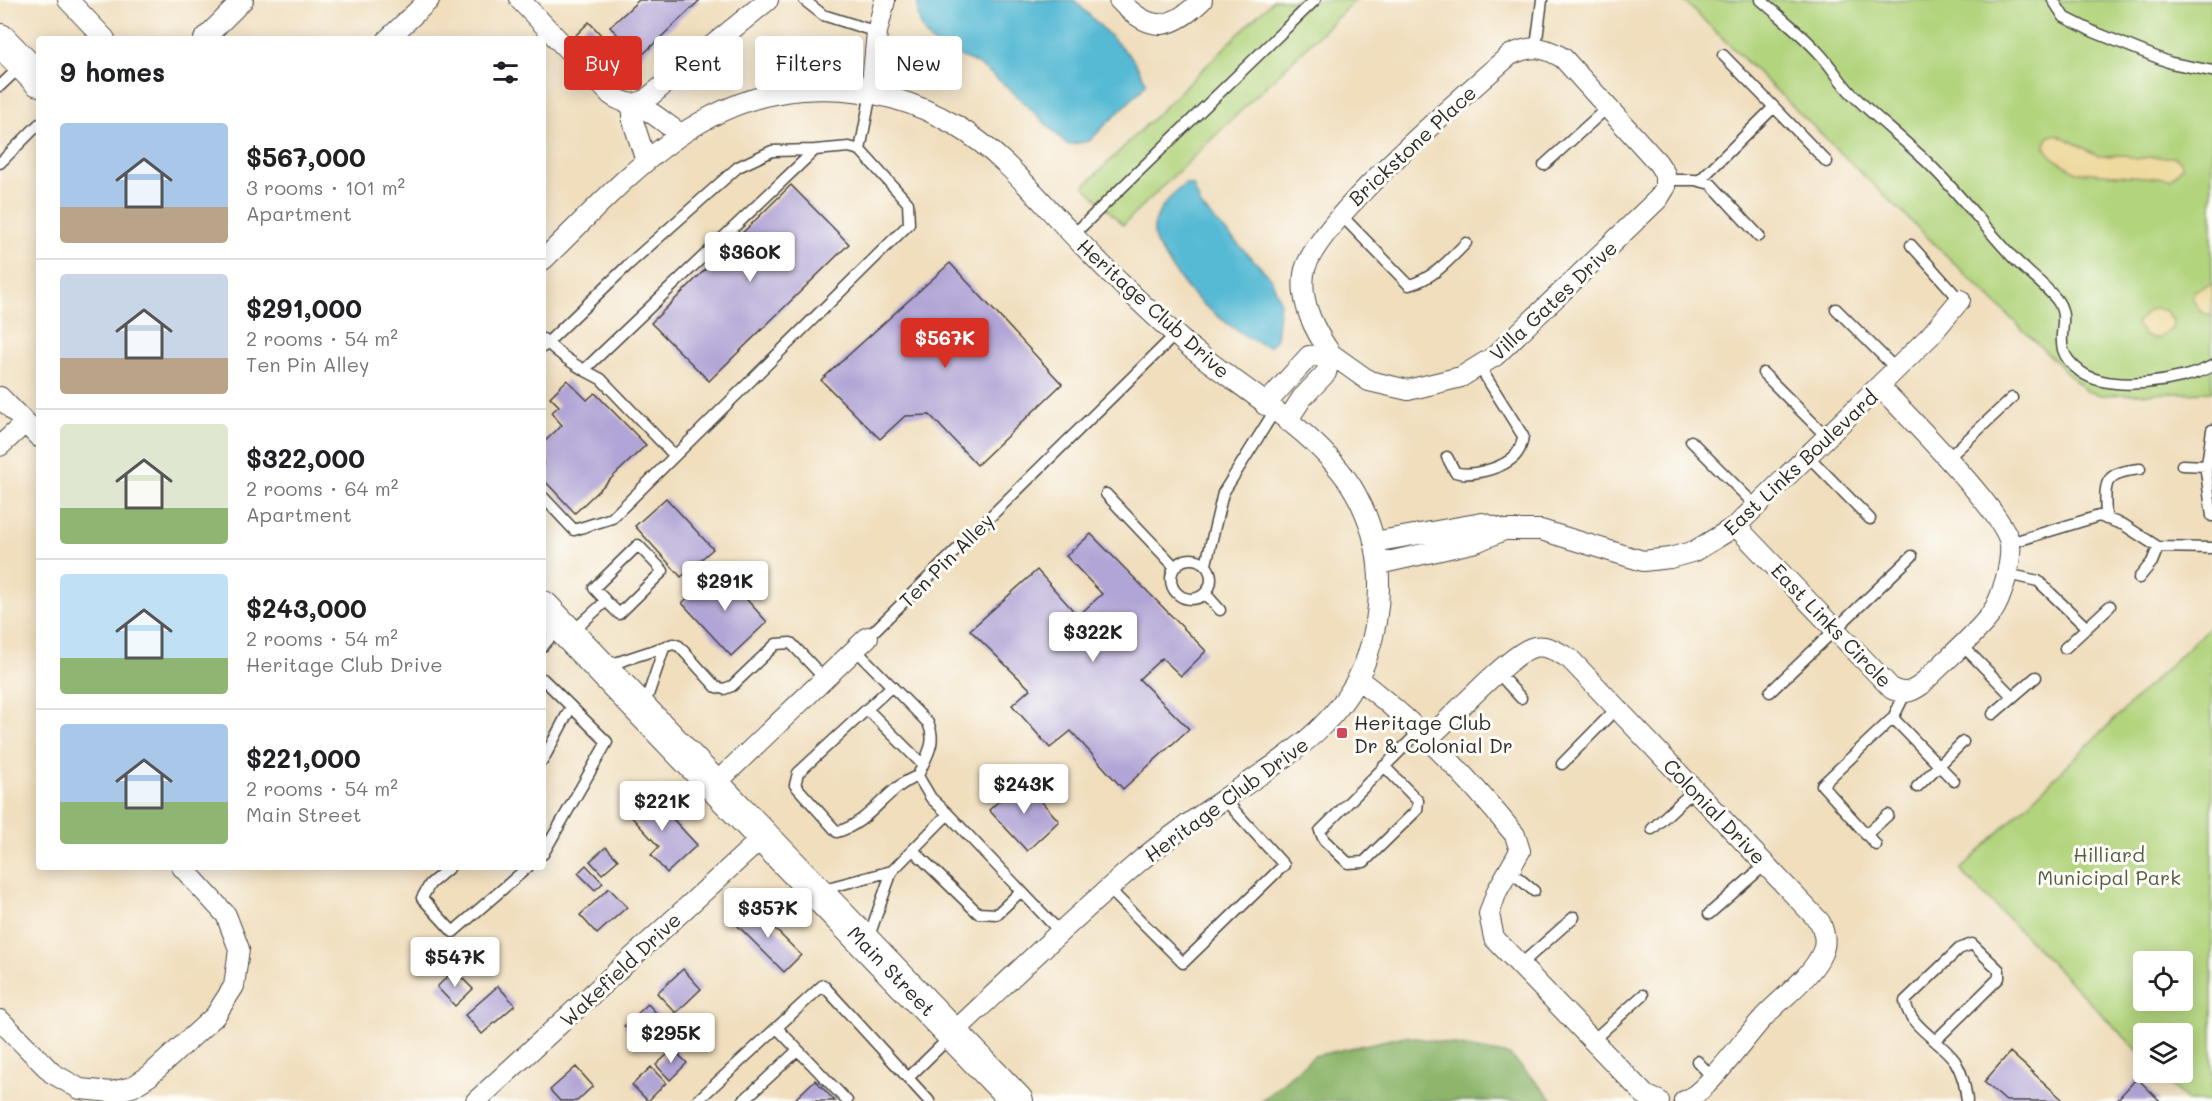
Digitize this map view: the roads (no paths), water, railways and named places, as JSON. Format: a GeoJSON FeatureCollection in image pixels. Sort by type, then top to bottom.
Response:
{"type":"FeatureCollection","features":[{"type":"Feature","properties":{"kind":"main road"},"geometry":{"type":"LineString","coordinates":[[0,40],[31,72]]}},
{"type":"Feature","properties":{"kind":"main road","name":"Main Street"},"geometry":{"type":"LineString","coordinates":[[554,628],[602,668],[1017,1101]]}},
{"type":"Feature","properties":{"kind":"street"},"geometry":{"type":"LineString","coordinates":[[68,0],[102,36]]}},
{"type":"Feature","properties":{"kind":"street"},"geometry":{"type":"LineString","coordinates":[[394,36],[429,0]]}},
{"type":"Feature","properties":{"kind":"street"},"geometry":{"type":"LineString","coordinates":[[520,0],[611,95],[621,103],[633,104],[649,111],[680,134]]}},
{"type":"Feature","properties":{"kind":"street"},"geometry":{"type":"LineString","coordinates":[[633,104],[644,101],[768,0]]}},
{"type":"Feature","properties":{"kind":"street"},"geometry":{"type":"LineString","coordinates":[[871,93],[877,32],[885,0]]}},
{"type":"Feature","properties":{"kind":"street"},"geometry":{"type":"LineString","coordinates":[[1119,0],[1138,18],[1154,25],[1175,22],[1202,0]]}},
{"type":"Feature","properties":{"kind":"street"},"geometry":{"type":"LineString","coordinates":[[207,36],[235,3]]}},
{"type":"Feature","properties":{"kind":"street","name":"Brickstone Place"},"geometry":{"type":"LineString","coordinates":[[1331,354],[1314,329],[1305,296],[1304,273],[1311,252],[1340,214],[1510,55],[1528,47],[1536,47]]}},
{"type":"Feature","properties":{"kind":"street"},"geometry":{"type":"LineString","coordinates":[[1536,47],[1547,48],[1563,58],[1658,163],[1665,174],[1665,180]]}},
{"type":"Feature","properties":{"kind":"street","name":"Heritage Club Drive"},"geometry":{"type":"LineString","coordinates":[[546,257],[646,162],[702,119],[741,102],[773,94],[832,89],[898,98],[929,111],[986,146],[1006,163],[1073,235],[1176,334],[1319,449],[1353,489],[1364,510],[1379,564],[1379,594],[1372,634],[1358,678],[1334,714],[1307,742],[1175,833],[1060,932],[952,1034]]}},
{"type":"Feature","properties":{"kind":"street"},"geometry":{"type":"LineString","coordinates":[[633,104],[633,121],[646,162]]}},
{"type":"Feature","properties":{"kind":"street","name":"Villa Gates Drive"},"geometry":{"type":"LineString","coordinates":[[1331,354],[1369,381],[1408,390],[1461,377],[1495,357],[1608,249],[1658,199],[1665,188],[1665,180]]}},
{"type":"Feature","properties":{"kind":"street","name":"East Links Boulevard"},"geometry":{"type":"LineString","coordinates":[[1374,542],[1459,525],[1482,523],[1503,530],[1541,530],[1643,561],[1670,558],[1695,551],[1736,526],[1755,505],[1897,370],[1960,300]]}},
{"type":"Feature","properties":{"kind":"street"},"geometry":{"type":"LineString","coordinates":[[1331,354],[1326,373],[1302,398],[1275,413],[1309,356],[1331,354]]}},
{"type":"Feature","properties":{"kind":"street"},"geometry":{"type":"LineString","coordinates":[[1880,387],[1947,459],[2001,522],[2010,543]]}},
{"type":"Feature","properties":{"kind":"street"},"geometry":{"type":"LineString","coordinates":[[0,397],[36,434]]}},
{"type":"Feature","properties":{"kind":"street"},"geometry":{"type":"LineString","coordinates":[[0,446],[25,423]]}},
{"type":"Feature","properties":{"kind":"street","name":"East Links Circle"},"geometry":{"type":"LineString","coordinates":[[1736,526],[1892,689],[1906,692],[1920,685],[1992,613],[2007,574],[2010,543]]}},
{"type":"Feature","properties":{"kind":"street","name":"East Links Boulevard"},"geometry":{"type":"LineString","coordinates":[[1379,564],[1476,542],[1503,530]]}},
{"type":"Feature","properties":{"kind":"street","name":"Ten Pin Alley"},"geometry":{"type":"LineString","coordinates":[[714,785],[861,643]]}},
{"type":"Feature","properties":{"kind":"street","name":"Colonial Drive"},"geometry":{"type":"LineString","coordinates":[[1424,735],[1515,658],[1532,648],[1552,648],[1570,659],[1820,922],[1825,936],[1823,951],[1816,964],[1764,1017],[1712,1077],[1684,1101]]}},
{"type":"Feature","properties":{"kind":"street"},"geometry":{"type":"LineString","coordinates":[[1358,678],[1396,707],[1515,835],[1520,851],[1497,891],[1489,914],[1494,938],[1645,1095],[1659,1101]]}},
{"type":"Feature","properties":{"kind":"street","name":"Wakefield Drive"},"geometry":{"type":"LineString","coordinates":[[476,1101],[763,837]]}},
{"type":"Feature","properties":{"kind":"street"},"geometry":{"type":"LineString","coordinates":[[0,1020],[52,1073],[80,1089],[112,1092],[132,1087],[149,1076],[215,1016],[234,986],[239,949],[226,915],[185,870]]}},
{"type":"Feature","properties":{"kind":"lane"},"geometry":{"type":"LineString","coordinates":[[804,0],[823,15],[877,32]]}},
{"type":"Feature","properties":{"kind":"lane","name":"Heritage Club Drive"},"geometry":{"type":"LineString","coordinates":[[1073,235],[1315,0]]}},
{"type":"Feature","properties":{"kind":"lane"},"geometry":{"type":"LineString","coordinates":[[1536,47],[1542,0]]}},
{"type":"Feature","properties":{"kind":"lane"},"geometry":{"type":"LineString","coordinates":[[1761,0],[1820,53],[1842,83],[1865,107],[1926,161],[2014,259],[2058,301],[2062,313],[2061,347],[2070,362],[2081,372],[2102,382],[2126,383],[2182,377],[2212,366]]}},
{"type":"Feature","properties":{"kind":"lane"},"geometry":{"type":"LineString","coordinates":[[2053,0],[2064,17],[2094,32],[2171,63],[2212,71]]}},
{"type":"Feature","properties":{"kind":"lane"},"geometry":{"type":"LineString","coordinates":[[1723,55],[1827,162]]}},
{"type":"Feature","properties":{"kind":"lane"},"geometry":{"type":"LineString","coordinates":[[0,86],[31,72]]}},
{"type":"Feature","properties":{"kind":"lane"},"geometry":{"type":"LineString","coordinates":[[861,150],[871,93]]}},
{"type":"Feature","properties":{"kind":"lane"},"geometry":{"type":"LineString","coordinates":[[1544,165],[1608,107]]}},
{"type":"Feature","properties":{"kind":"lane"},"geometry":{"type":"LineString","coordinates":[[1700,180],[1774,107]]}},
{"type":"Feature","properties":{"kind":"lane"},"geometry":{"type":"LineString","coordinates":[[0,163],[36,126]]}},
{"type":"Feature","properties":{"kind":"lane"},"geometry":{"type":"LineString","coordinates":[[546,341],[738,166],[772,151],[849,147],[861,150],[908,203],[909,224],[612,518],[594,526],[574,530],[546,500]]}},
{"type":"Feature","properties":{"kind":"lane"},"geometry":{"type":"LineString","coordinates":[[584,370],[815,150]]}},
{"type":"Feature","properties":{"kind":"lane"},"geometry":{"type":"LineString","coordinates":[[1665,180],[1700,180],[1711,184],[1759,236]]}},
{"type":"Feature","properties":{"kind":"lane"},"geometry":{"type":"LineString","coordinates":[[1340,214],[1409,285],[1424,281],[1436,273],[1466,243]]}},
{"type":"Feature","properties":{"kind":"lane"},"geometry":{"type":"LineString","coordinates":[[1911,245],[1960,300]]}},
{"type":"Feature","properties":{"kind":"lane"},"geometry":{"type":"LineString","coordinates":[[1836,309],[1897,370]]}},
{"type":"Feature","properties":{"kind":"lane","name":"Ten Pin Alley"},"geometry":{"type":"LineString","coordinates":[[861,643],[1176,334]]}},
{"type":"Feature","properties":{"kind":"lane"},"geometry":{"type":"LineString","coordinates":[[546,345],[565,360],[601,379],[674,455]]}},
{"type":"Feature","properties":{"kind":"lane"},"geometry":{"type":"LineString","coordinates":[[1448,457],[1455,472],[1471,473],[1511,460],[1522,443],[1523,435],[1479,366]]}},
{"type":"Feature","properties":{"kind":"lane"},"geometry":{"type":"LineString","coordinates":[[1763,373],[1827,437]]}},
{"type":"Feature","properties":{"kind":"lane"},"geometry":{"type":"LineString","coordinates":[[1947,459],[2012,398]]}},
{"type":"Feature","properties":{"kind":"lane"},"geometry":{"type":"LineString","coordinates":[[1206,564],[1193,558],[1186,559],[1175,567],[1171,580],[1176,592],[1193,599],[1205,593],[1211,582],[1206,564],[1223,493],[1275,413]]}},
{"type":"Feature","properties":{"kind":"lane"},"geometry":{"type":"LineString","coordinates":[[2212,430],[2206,466],[2212,516]]}},
{"type":"Feature","properties":{"kind":"lane"},"geometry":{"type":"LineString","coordinates":[[1691,441],[1755,505]]}},
{"type":"Feature","properties":{"kind":"lane"},"geometry":{"type":"LineString","coordinates":[[1807,455],[1870,519]]}},
{"type":"Feature","properties":{"kind":"lane"},"geometry":{"type":"LineString","coordinates":[[2182,465],[2206,466]]}},
{"type":"Feature","properties":{"kind":"lane"},"geometry":{"type":"LineString","coordinates":[[2106,519],[2106,492],[2110,478],[2118,472],[2140,469]]}},
{"type":"Feature","properties":{"kind":"lane"},"geometry":{"type":"LineString","coordinates":[[1106,494],[1175,567]]}},
{"type":"Feature","properties":{"kind":"lane"},"geometry":{"type":"LineString","coordinates":[[2010,543],[2099,516],[2124,525],[2157,547],[2212,548]]}},
{"type":"Feature","properties":{"kind":"lane"},"geometry":{"type":"LineString","coordinates":[[638,545],[663,571],[619,614],[606,601],[594,588],[638,545]]}},
{"type":"Feature","properties":{"kind":"lane"},"geometry":{"type":"LineString","coordinates":[[2139,578],[2152,562],[2157,547]]}},
{"type":"Feature","properties":{"kind":"lane"},"geometry":{"type":"LineString","coordinates":[[1770,692],[1912,556]]}},
{"type":"Feature","properties":{"kind":"lane"},"geometry":{"type":"LineString","coordinates":[[2007,574],[2038,581],[2087,628]]}},
{"type":"Feature","properties":{"kind":"lane"},"geometry":{"type":"LineString","coordinates":[[1205,593],[1220,610]]}},
{"type":"Feature","properties":{"kind":"lane"},"geometry":{"type":"LineString","coordinates":[[554,628],[606,601]]}},
{"type":"Feature","properties":{"kind":"lane"},"geometry":{"type":"LineString","coordinates":[[2065,648],[2110,606]]}},
{"type":"Feature","properties":{"kind":"lane"},"geometry":{"type":"LineString","coordinates":[[602,668],[673,644],[680,646],[716,687],[724,689],[732,686],[776,644],[783,642],[791,643],[824,678]]}},
{"type":"Feature","properties":{"kind":"lane"},"geometry":{"type":"LineString","coordinates":[[861,643],[892,686],[928,723],[932,730],[931,750],[918,776],[906,780],[860,823],[837,832],[803,797],[795,785],[798,773],[892,686]]}},
{"type":"Feature","properties":{"kind":"lane"},"geometry":{"type":"LineString","coordinates":[[1962,644],[2013,697]]}},
{"type":"Feature","properties":{"kind":"lane"},"geometry":{"type":"LineString","coordinates":[[643,711],[664,648]]}},
{"type":"Feature","properties":{"kind":"lane"},"geometry":{"type":"LineString","coordinates":[[1498,673],[1521,698]]}},
{"type":"Feature","properties":{"kind":"lane"},"geometry":{"type":"LineString","coordinates":[[1993,714],[2036,677]]}},
{"type":"Feature","properties":{"kind":"lane"},"geometry":{"type":"LineString","coordinates":[[546,682],[607,742],[546,849]]}},
{"type":"Feature","properties":{"kind":"lane"},"geometry":{"type":"LineString","coordinates":[[1876,845],[1822,785],[1893,718],[1906,692]]}},
{"type":"Feature","properties":{"kind":"lane"},"geometry":{"type":"LineString","coordinates":[[546,754],[571,707]]}},
{"type":"Feature","properties":{"kind":"lane"},"geometry":{"type":"LineString","coordinates":[[1563,764],[1617,708]]}},
{"type":"Feature","properties":{"kind":"lane"},"geometry":{"type":"LineString","coordinates":[[867,709],[923,765]]}},
{"type":"Feature","properties":{"kind":"lane"},"geometry":{"type":"LineString","coordinates":[[1893,718],[1954,782]]}},
{"type":"Feature","properties":{"kind":"lane"},"geometry":{"type":"LineString","coordinates":[[1384,766],[1418,801],[1417,810],[1364,862],[1348,863],[1324,840],[1320,831],[1384,766],[1424,735]]}},
{"type":"Feature","properties":{"kind":"lane"},"geometry":{"type":"LineString","coordinates":[[1917,787],[1963,742]]}},
{"type":"Feature","properties":{"kind":"lane"},"geometry":{"type":"LineString","coordinates":[[918,776],[931,798],[1060,932]]}},
{"type":"Feature","properties":{"kind":"lane"},"geometry":{"type":"LineString","coordinates":[[1652,829],[1695,790]]}},
{"type":"Feature","properties":{"kind":"lane"},"geometry":{"type":"LineString","coordinates":[[1109,889],[1183,963],[1284,865],[1224,799]]}},
{"type":"Feature","properties":{"kind":"lane"},"geometry":{"type":"LineString","coordinates":[[866,944],[892,871],[948,814]]}},
{"type":"Feature","properties":{"kind":"lane"},"geometry":{"type":"LineString","coordinates":[[1866,835],[1888,815]]}},
{"type":"Feature","properties":{"kind":"lane"},"geometry":{"type":"LineString","coordinates":[[913,850],[978,913],[997,914],[1021,891]]}},
{"type":"Feature","properties":{"kind":"lane"},"geometry":{"type":"LineString","coordinates":[[1709,914],[1766,864]]}},
{"type":"Feature","properties":{"kind":"lane"},"geometry":{"type":"LineString","coordinates":[[446,870],[430,884],[422,898],[453,932],[525,870]]}},
{"type":"Feature","properties":{"kind":"lane"},"geometry":{"type":"LineString","coordinates":[[1509,870],[1534,891]]}},
{"type":"Feature","properties":{"kind":"lane"},"geometry":{"type":"LineString","coordinates":[[815,891],[892,871]]}},
{"type":"Feature","properties":{"kind":"lane"},"geometry":{"type":"LineString","coordinates":[[1520,965],[1574,917]]}},
{"type":"Feature","properties":{"kind":"lane"},"geometry":{"type":"LineString","coordinates":[[1935,1041],[1999,978],[1999,970],[1972,944],[1959,949],[1905,1001],[1907,1013],[1935,1041],[1954,1060],[1963,1077],[1967,1101]]}},
{"type":"Feature","properties":{"kind":"lane"},"geometry":{"type":"LineString","coordinates":[[697,1101],[823,985],[929,1101]]}},
{"type":"Feature","properties":{"kind":"lane"},"geometry":{"type":"LineString","coordinates":[[1592,1041],[1643,995]]}},
{"type":"Feature","properties":{"kind":"lane"},"geometry":{"type":"LineString","coordinates":[[777,1028],[848,1101]]}},
{"type":"Feature","properties":{"kind":"lane"},"geometry":{"type":"LineString","coordinates":[[908,1078],[952,1034]]}},
{"type":"Feature","properties":{"kind":"lane"},"geometry":{"type":"LineString","coordinates":[[743,1101],[798,1050]]}},
{"type":"Feature","properties":{"kind":"lane"},"geometry":{"type":"LineString","coordinates":[[1696,1061],[1712,1077]]}},
{"type":"Feature","properties":{"kind":"water"},"geometry":{"type":"Polygon","coordinates":[[[918,0],[1074,0],[1133,59],[1146,82],[1142,89],[1089,141],[1068,145],[994,76],[976,63],[962,57],[962,36],[927,36],[919,21],[918,0]]]}},
{"type":"Feature","properties":{"kind":"water"},"geometry":{"type":"Polygon","coordinates":[[[1185,184],[1193,185],[1201,206],[1271,278],[1280,302],[1276,338],[1271,346],[1263,345],[1241,333],[1194,296],[1156,243],[1154,226],[1157,217],[1166,202],[1185,184]]]}},
{"type":"Feature","properties":{"kind":"place","name":"Heritage Club Dr & Colonial Dr"},"geometry":{"type":"Point","coordinates":[1342,733]}},
{"type":"Feature","properties":{"kind":"park label","name":"Hilliard Municipal Park"},"geometry":{"type":"Point","coordinates":[2109,866]}}]}
